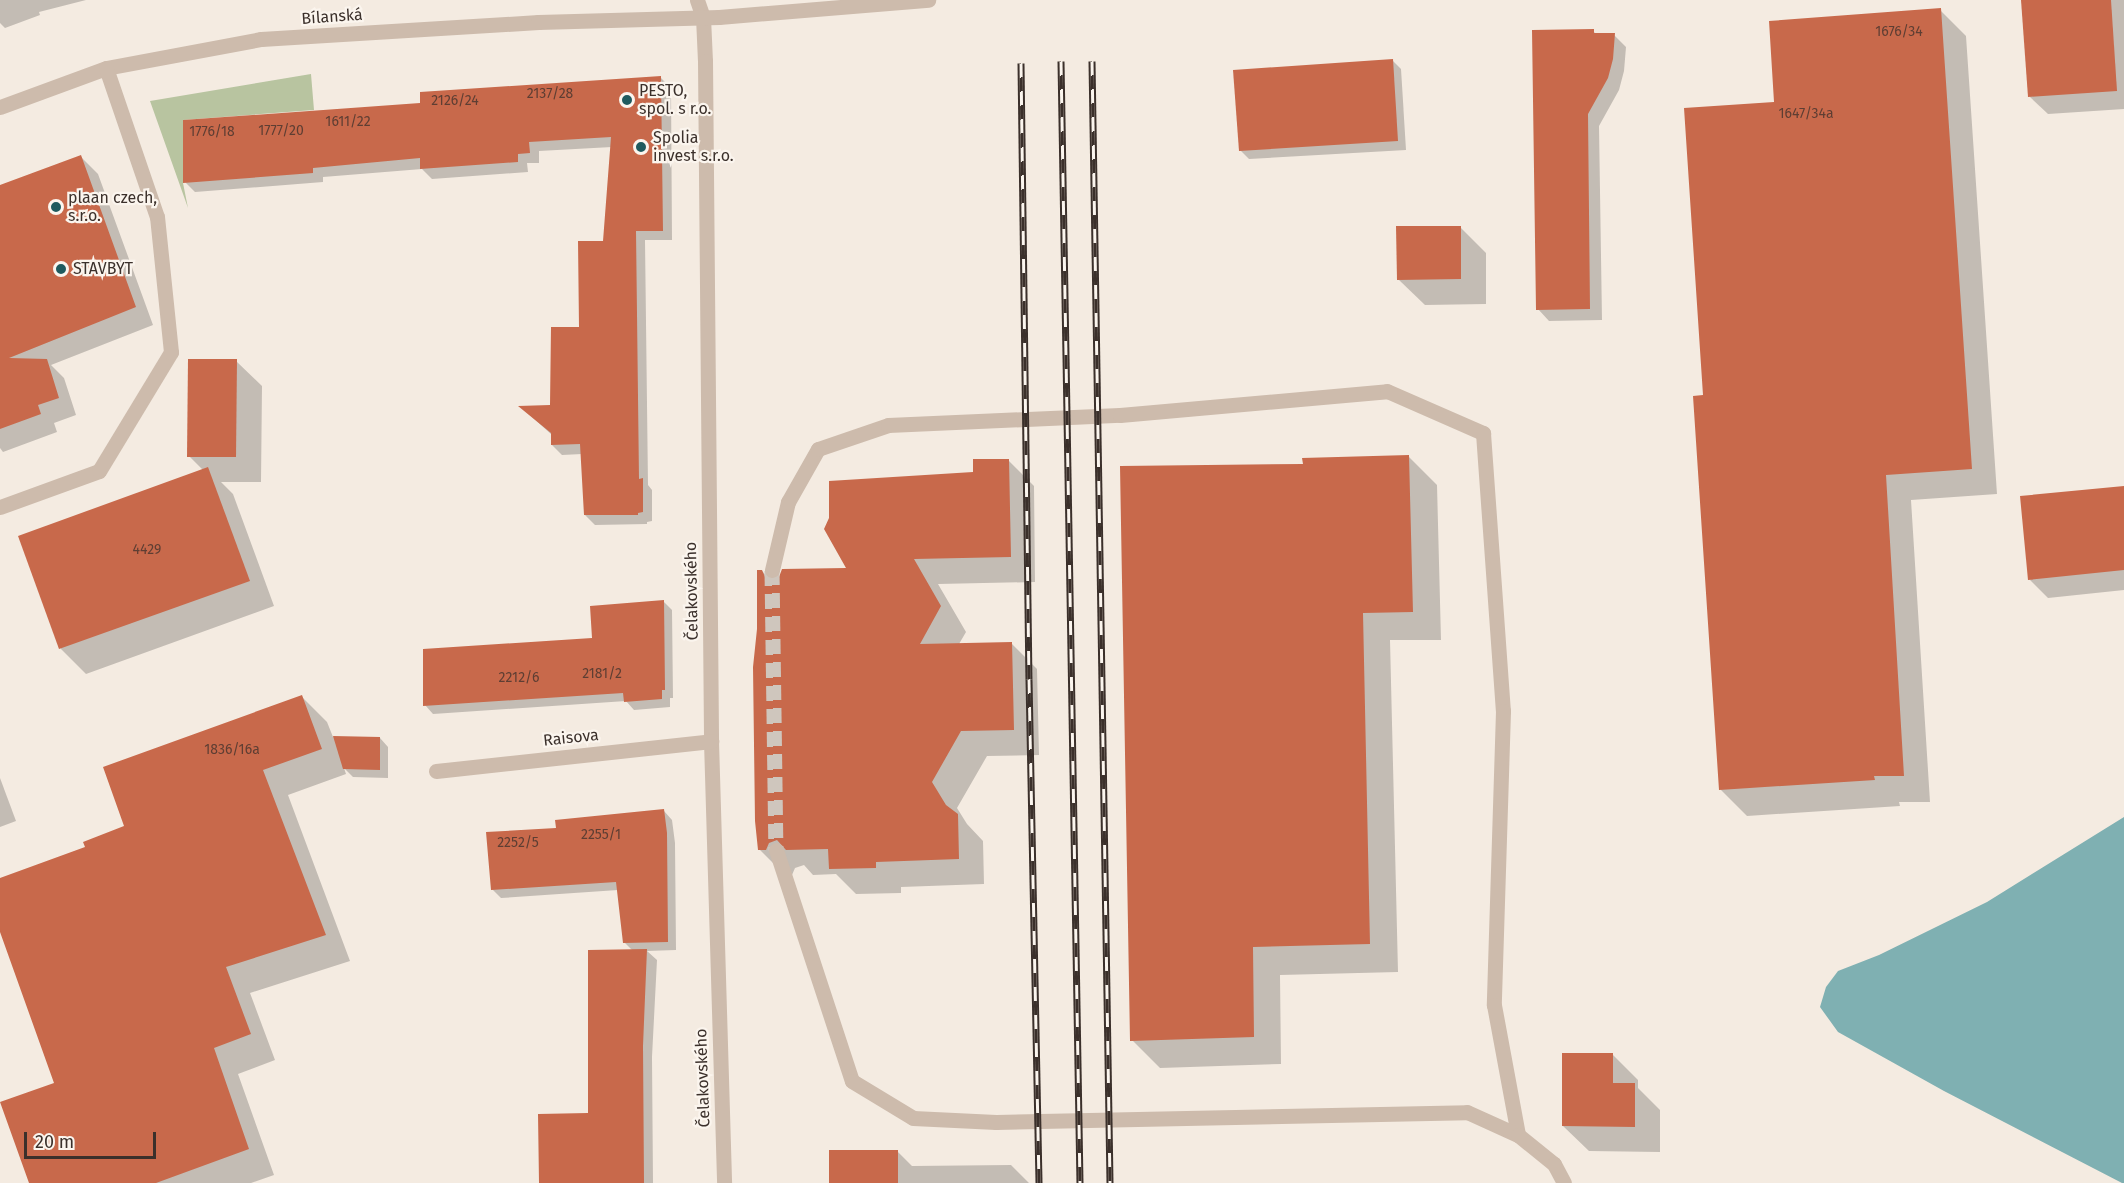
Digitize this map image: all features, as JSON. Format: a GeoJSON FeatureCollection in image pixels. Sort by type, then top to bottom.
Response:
{"type":"FeatureCollection","features":[{"type":"Feature","properties":{"kind":"street","name":"Čelakovského"},"geometry":{"type":"LineString","coordinates":[[698,0],[703,17],[711,741],[724,1183]]}},
{"type":"Feature","properties":{"kind":"street","name":"Bílanská"},"geometry":{"type":"LineString","coordinates":[[0,107],[106,68],[261,39],[538,22],[703,17],[928,0]]}},
{"type":"Feature","properties":{"kind":"street"},"geometry":{"type":"LineString","coordinates":[[0,507],[99,471],[171,352],[157,217],[106,68]]}},
{"type":"Feature","properties":{"kind":"street"},"geometry":{"type":"LineString","coordinates":[[772,570],[788,502],[818,449],[888,425],[1120,415],[1387,391],[1483,433],[1503,711],[1494,1005],[1518,1135]]}},
{"type":"Feature","properties":{"kind":"street","name":"Raisova"},"geometry":{"type":"LineString","coordinates":[[436,771],[711,741]]}},
{"type":"Feature","properties":{"kind":"street"},"geometry":{"type":"LineString","coordinates":[[776,850],[852,1081],[913,1118],[996,1122],[1467,1112],[1518,1135],[1554,1164],[1564,1183]]}},
{"type":"Feature","properties":{"kind":"green space"},"geometry":{"type":"Polygon","coordinates":[[[311,74],[314,110],[183,120],[183,183],[188,208],[150,101],[311,74]]]}},
{"type":"Feature","properties":{"kind":"water"},"geometry":{"type":"Polygon","coordinates":[[[2124,817],[2124,1183],[2122,1183],[1944,1091],[1838,1032],[1820,1007],[1826,987],[1838,971],[1879,955],[1987,902],[2124,817]]]}},
{"type":"Feature","properties":{"kind":"building"},"geometry":{"type":"Polygon","coordinates":[[[2021,0],[2111,0],[2117,91],[2028,97],[2021,0]]]}},
{"type":"Feature","properties":{"kind":"building"},"geometry":{"type":"Polygon","coordinates":[[[1941,8],[1972,469],[1886,475],[1904,776],[1874,776],[1875,780],[1719,790],[1693,396],[1703,395],[1684,108],[1774,102],[1769,21],[1941,8]]]}},
{"type":"Feature","properties":{"kind":"building"},"geometry":{"type":"Polygon","coordinates":[[[1594,29],[1594,33],[1615,33],[1613,59],[1608,78],[1588,114],[1590,309],[1536,310],[1532,30],[1594,29]]]}},
{"type":"Feature","properties":{"kind":"building"},"geometry":{"type":"Polygon","coordinates":[[[1393,59],[1398,141],[1239,151],[1233,70],[1393,59]]]}},
{"type":"Feature","properties":{"kind":"building"},"geometry":{"type":"Polygon","coordinates":[[[661,76],[663,231],[636,231],[639,479],[643,478],[643,512],[638,515],[584,515],[580,444],[551,445],[551,433],[518,406],[550,405],[551,327],[579,327],[578,241],[603,241],[611,137],[529,142],[530,153],[518,154],[518,162],[420,169],[420,158],[313,168],[313,173],[183,183],[183,120],[420,103],[420,92],[661,76]]]}},
{"type":"Feature","properties":{"kind":"building","name":"STAVBYT"},"geometry":{"type":"Polygon","coordinates":[[[81,155],[136,307],[9,358],[47,359],[59,398],[38,405],[41,414],[0,429],[0,185],[81,155]]]}},
{"type":"Feature","properties":{"kind":"building"},"geometry":{"type":"Polygon","coordinates":[[[1396,226],[1461,226],[1461,279],[1397,280],[1396,226]]]}},
{"type":"Feature","properties":{"kind":"building"},"geometry":{"type":"Polygon","coordinates":[[[188,359],[237,359],[236,457],[187,457],[188,359]]]}},
{"type":"Feature","properties":{"kind":"building"},"geometry":{"type":"Polygon","coordinates":[[[1409,455],[1413,612],[1363,613],[1370,944],[1253,947],[1254,1037],[1130,1041],[1120,466],[1303,464],[1302,458],[1409,455]]]}},
{"type":"Feature","properties":{"kind":"building"},"geometry":{"type":"Polygon","coordinates":[[[973,459],[1009,459],[1011,557],[914,559],[941,606],[920,644],[1012,642],[1014,730],[961,731],[932,782],[946,805],[958,814],[959,859],[876,862],[876,868],[829,869],[828,849],[786,850],[777,840],[769,843],[766,850],[758,850],[755,821],[753,667],[757,629],[757,570],[762,570],[765,577],[770,580],[779,577],[782,569],[846,568],[824,529],[829,518],[829,481],[973,472],[973,459]]]}},
{"type":"Feature","properties":{"kind":"building"},"geometry":{"type":"Polygon","coordinates":[[[208,467],[250,581],[59,649],[18,536],[208,467]]]}},
{"type":"Feature","properties":{"kind":"building"},"geometry":{"type":"Polygon","coordinates":[[[2124,486],[2124,570],[2028,580],[2020,496],[2124,486]]]}},
{"type":"Feature","properties":{"kind":"building"},"geometry":{"type":"Polygon","coordinates":[[[664,600],[665,690],[662,690],[662,699],[624,702],[623,693],[423,706],[423,649],[592,638],[590,606],[664,600]]]}},
{"type":"Feature","properties":{"kind":"building"},"geometry":{"type":"Polygon","coordinates":[[[302,695],[322,749],[263,770],[326,935],[226,967],[251,1034],[214,1048],[249,1149],[156,1183],[29,1183],[0,1102],[54,1083],[0,932],[0,878],[85,847],[83,842],[124,826],[103,767],[302,695]]]}},
{"type":"Feature","properties":{"kind":"building"},"geometry":{"type":"Polygon","coordinates":[[[333,736],[380,737],[380,770],[343,769],[333,736]]]}},
{"type":"Feature","properties":{"kind":"building"},"geometry":{"type":"Polygon","coordinates":[[[664,809],[667,833],[668,942],[623,943],[616,882],[491,890],[486,832],[556,828],[555,820],[664,809]]]}},
{"type":"Feature","properties":{"kind":"building"},"geometry":{"type":"Polygon","coordinates":[[[647,949],[643,1046],[644,1183],[539,1183],[538,1114],[588,1113],[588,950],[647,949]]]}},
{"type":"Feature","properties":{"kind":"building"},"geometry":{"type":"Polygon","coordinates":[[[1562,1053],[1613,1053],[1613,1083],[1635,1083],[1635,1127],[1562,1126],[1562,1053]]]}},
{"type":"Feature","properties":{"kind":"building"},"geometry":{"type":"Polygon","coordinates":[[[829,1150],[898,1150],[898,1183],[829,1183],[829,1150]]]}},
{"type":"Feature","properties":{"kind":"tunnel"},"geometry":{"type":"LineString","coordinates":[[772,570],[776,850]]}},
{"type":"Feature","properties":{"kind":"railway"},"geometry":{"type":"LineString","coordinates":[[1061,61],[1080,1183]]}},
{"type":"Feature","properties":{"kind":"railway"},"geometry":{"type":"LineString","coordinates":[[1092,61],[1110,1183]]}},
{"type":"Feature","properties":{"kind":"railway"},"geometry":{"type":"LineString","coordinates":[[1021,63],[1029,679],[1039,1183]]}},
{"type":"Feature","properties":{"kind":"place","name":"PESTO, spol. s r.o."},"geometry":{"type":"Point","coordinates":[627,100]}},
{"type":"Feature","properties":{"kind":"place","name":"Spolia invest s.r.o."},"geometry":{"type":"Point","coordinates":[641,147]}},
{"type":"Feature","properties":{"kind":"place","name":"plaan czech, s.r.o."},"geometry":{"type":"Point","coordinates":[56,207]}},
{"type":"Feature","properties":{"kind":"place","name":"STAVBYT"},"geometry":{"type":"Point","coordinates":[61,269]}}]}
